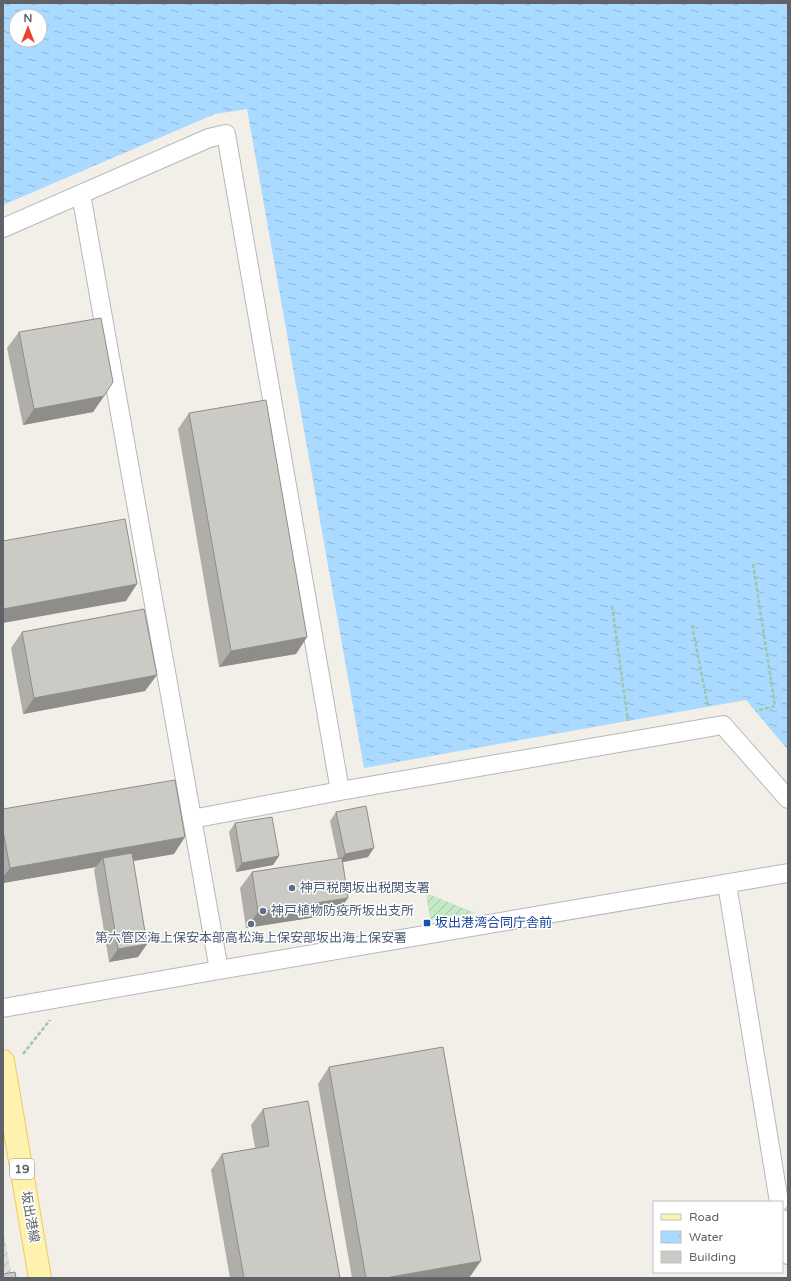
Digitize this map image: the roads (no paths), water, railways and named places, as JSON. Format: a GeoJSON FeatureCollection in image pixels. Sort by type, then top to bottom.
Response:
{"type":"FeatureCollection","features":[{"type":"Feature","properties":{"kind":"main road","name":"坂出港線"},"geometry":{"type":"LineString","coordinates":[[3,1061],[40,1278]]}},
{"type":"Feature","properties":{"kind":"street"},"geometry":{"type":"LineString","coordinates":[[3,228],[209,138],[226,134],[340,791]]}},
{"type":"Feature","properties":{"kind":"street"},"geometry":{"type":"LineString","coordinates":[[81,194],[219,970]]}},
{"type":"Feature","properties":{"kind":"street"},"geometry":{"type":"LineString","coordinates":[[192,819],[340,791],[723,725],[788,799]]}},
{"type":"Feature","properties":{"kind":"street"},"geometry":{"type":"LineString","coordinates":[[3,1008],[788,873]]}},
{"type":"Feature","properties":{"kind":"street"},"geometry":{"type":"LineString","coordinates":[[727,884],[779,1201]]}},
{"type":"Feature","properties":{"kind":"street"},"geometry":{"type":"LineString","coordinates":[[783,1225],[788,1256]]}},
{"type":"Feature","properties":{"kind":"water"},"geometry":{"type":"Polygon","coordinates":[[[3,3],[788,3],[788,750],[746,700],[364,768],[247,109],[215,114],[3,205],[3,3]]]}},
{"type":"Feature","properties":{"kind":"place","name":"神戸税関坂出税関支署"},"geometry":{"type":"Point","coordinates":[292,888]}},
{"type":"Feature","properties":{"kind":"place","name":"神戸植物防疫所坂出支所"},"geometry":{"type":"Point","coordinates":[263,911]}},
{"type":"Feature","properties":{"kind":"place","name":"坂出港湾合同庁舎前"},"geometry":{"type":"Point","coordinates":[427,923]}},
{"type":"Feature","properties":{"kind":"place","name":"第六管区海上保安本部高松海上保安部坂出海上保安署"},"geometry":{"type":"Point","coordinates":[251,924]}}]}
